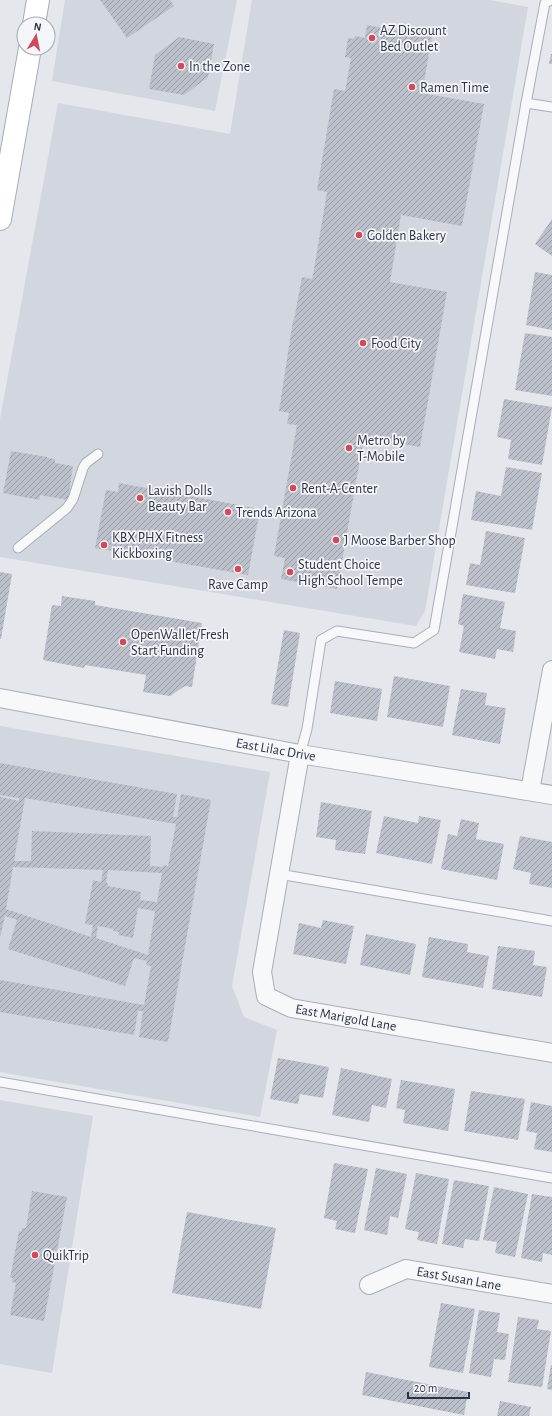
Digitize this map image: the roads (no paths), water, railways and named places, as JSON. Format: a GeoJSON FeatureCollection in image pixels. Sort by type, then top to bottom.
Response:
{"type":"FeatureCollection","features":[{"type":"Feature","properties":{"kind":"main road"},"geometry":{"type":"LineString","coordinates":[[35,16],[38,0]]}},
{"type":"Feature","properties":{"kind":"main road"},"geometry":{"type":"LineString","coordinates":[[0,219],[29,56]]}},
{"type":"Feature","properties":{"kind":"street"},"geometry":{"type":"LineString","coordinates":[[530,791],[552,670]]}},
{"type":"Feature","properties":{"kind":"street","name":"East Lilac Drive"},"geometry":{"type":"LineString","coordinates":[[0,698],[300,754],[552,795]]}},
{"type":"Feature","properties":{"kind":"street","name":"East Marigold Lane"},"geometry":{"type":"LineString","coordinates":[[300,754],[262,972],[266,996],[291,1008],[552,1054]]}},
{"type":"Feature","properties":{"kind":"street","name":"East Susan Lane"},"geometry":{"type":"LineString","coordinates":[[369,1285],[406,1269],[552,1294]]}},
{"type":"Feature","properties":{"kind":"lane"},"geometry":{"type":"LineString","coordinates":[[300,754],[307,729],[321,640],[337,632],[414,643],[434,630],[526,103],[546,4],[551,0]]}},
{"type":"Feature","properties":{"kind":"lane"},"geometry":{"type":"LineString","coordinates":[[526,103],[552,107]]}},
{"type":"Feature","properties":{"kind":"lane"},"geometry":{"type":"LineString","coordinates":[[18,548],[67,508],[73,499],[83,468],[86,463],[98,454]]}},
{"type":"Feature","properties":{"kind":"lane"},"geometry":{"type":"LineString","coordinates":[[279,874],[552,921]]}},
{"type":"Feature","properties":{"kind":"lane"},"geometry":{"type":"LineString","coordinates":[[0,1082],[552,1178]]}},
{"type":"Feature","properties":{"kind":"place","name":"AZ Discount Bed Outlet"},"geometry":{"type":"Point","coordinates":[372,38]}},
{"type":"Feature","properties":{"kind":"place","name":"In the Zone"},"geometry":{"type":"Point","coordinates":[181,66]}},
{"type":"Feature","properties":{"kind":"place","name":"Ramen Time"},"geometry":{"type":"Point","coordinates":[412,87]}},
{"type":"Feature","properties":{"kind":"place","name":"Golden Bakery"},"geometry":{"type":"Point","coordinates":[359,235]}},
{"type":"Feature","properties":{"kind":"place","name":"Food City"},"geometry":{"type":"Point","coordinates":[363,343]}},
{"type":"Feature","properties":{"kind":"place","name":"Metro by T-Mobile"},"geometry":{"type":"Point","coordinates":[349,448]}},
{"type":"Feature","properties":{"kind":"place","name":"Rent-A-Center"},"geometry":{"type":"Point","coordinates":[293,488]}},
{"type":"Feature","properties":{"kind":"place","name":"Lavish Dolls Beauty Bar"},"geometry":{"type":"Point","coordinates":[140,498]}},
{"type":"Feature","properties":{"kind":"place","name":"Trends Arizona"},"geometry":{"type":"Point","coordinates":[228,512]}},
{"type":"Feature","properties":{"kind":"place","name":"J Moose Barber Shop"},"geometry":{"type":"Point","coordinates":[336,540]}},
{"type":"Feature","properties":{"kind":"place","name":"KBX PHX Fitness Kickboxing"},"geometry":{"type":"Point","coordinates":[104,545]}},
{"type":"Feature","properties":{"kind":"place","name":"Rave Camp"},"geometry":{"type":"Point","coordinates":[238,569]}},
{"type":"Feature","properties":{"kind":"place","name":"Student Choice High School Tempe"},"geometry":{"type":"Point","coordinates":[290,572]}},
{"type":"Feature","properties":{"kind":"place","name":"OpenWallet/Fresh Start Funding"},"geometry":{"type":"Point","coordinates":[123,642]}},
{"type":"Feature","properties":{"kind":"place","name":"QuikTrip"},"geometry":{"type":"Point","coordinates":[35,1255]}}]}
